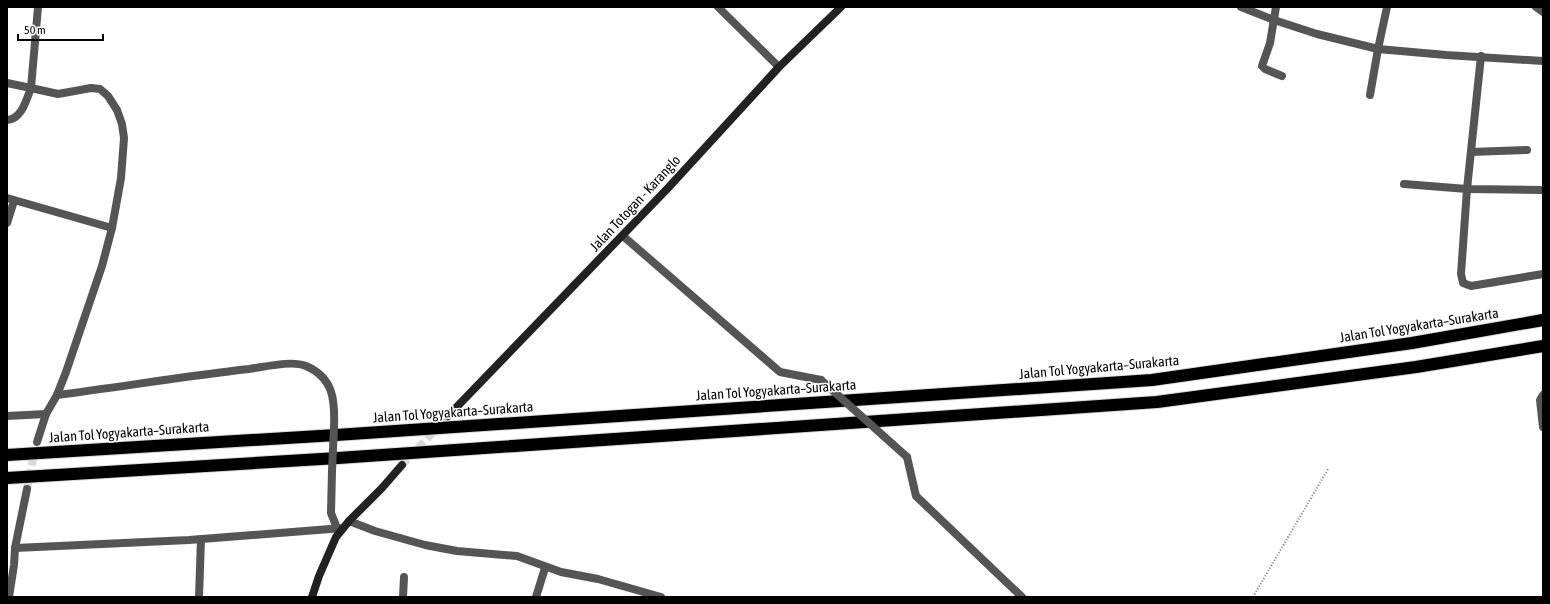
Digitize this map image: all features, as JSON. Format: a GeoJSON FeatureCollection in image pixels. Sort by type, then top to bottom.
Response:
{"type":"FeatureCollection","features":[{"type":"Feature","properties":{"kind":"highway","name":"Jalan Tol Yogyakarta–Surakarta"},"geometry":{"type":"LineString","coordinates":[[7,455],[1152,380],[1412,343],[1543,320]]}},
{"type":"Feature","properties":{"kind":"highway"},"geometry":{"type":"LineString","coordinates":[[7,478],[346,458],[1157,402],[1416,367],[1543,346]]}},
{"type":"Feature","properties":{"kind":"main road","name":"Jalan Totogan - Karanglo"},"geometry":{"type":"LineString","coordinates":[[448,416],[623,236],[779,67],[840,7]]}},
{"type":"Feature","properties":{"kind":"main road"},"geometry":{"type":"LineString","coordinates":[[312,597],[319,576],[340,528],[382,488],[402,465]]}},
{"type":"Feature","properties":{"kind":"street"},"geometry":{"type":"LineString","coordinates":[[7,120],[16,118],[21,113],[31,88],[38,7]]}},
{"type":"Feature","properties":{"kind":"street"},"geometry":{"type":"LineString","coordinates":[[718,7],[779,67]]}},
{"type":"Feature","properties":{"kind":"street"},"geometry":{"type":"LineString","coordinates":[[1241,7],[1274,20],[1317,34],[1378,49],[1543,61]]}},
{"type":"Feature","properties":{"kind":"street"},"geometry":{"type":"LineString","coordinates":[[1276,7],[1270,43],[1262,66],[1265,69],[1282,76]]}},
{"type":"Feature","properties":{"kind":"street"},"geometry":{"type":"LineString","coordinates":[[1370,96],[1386,7]]}},
{"type":"Feature","properties":{"kind":"street"},"geometry":{"type":"LineString","coordinates":[[1536,7],[1543,12]]}},
{"type":"Feature","properties":{"kind":"street"},"geometry":{"type":"LineString","coordinates":[[1481,56],[1467,189],[1461,274],[1463,283],[1471,286],[1543,274]]}},
{"type":"Feature","properties":{"kind":"street"},"geometry":{"type":"LineString","coordinates":[[7,83],[58,94],[96,88],[108,96],[117,110],[122,124],[124,138],[121,178],[112,228],[92,299],[57,395],[46,414],[37,442]]}},
{"type":"Feature","properties":{"kind":"street"},"geometry":{"type":"LineString","coordinates":[[1471,152],[1528,150]]}},
{"type":"Feature","properties":{"kind":"street"},"geometry":{"type":"LineString","coordinates":[[1404,184],[1467,189],[1543,190]]}},
{"type":"Feature","properties":{"kind":"street"},"geometry":{"type":"LineString","coordinates":[[7,223],[11,199],[112,228]]}},
{"type":"Feature","properties":{"kind":"street"},"geometry":{"type":"LineString","coordinates":[[623,236],[780,372],[821,380],[907,457],[916,496],[1022,597]]}},
{"type":"Feature","properties":{"kind":"street"},"geometry":{"type":"LineString","coordinates":[[15,548],[201,539],[340,528],[331,513],[334,427],[332,391],[323,377],[314,370],[299,364],[202,374],[57,395]]}},
{"type":"Feature","properties":{"kind":"street"},"geometry":{"type":"LineString","coordinates":[[1543,395],[1540,400],[1543,427]]}},
{"type":"Feature","properties":{"kind":"street"},"geometry":{"type":"LineString","coordinates":[[7,416],[46,414]]}},
{"type":"Feature","properties":{"kind":"street"},"geometry":{"type":"LineString","coordinates":[[9,597],[15,548],[27,489]]}},
{"type":"Feature","properties":{"kind":"street"},"geometry":{"type":"LineString","coordinates":[[349,521],[385,534],[425,545],[457,551],[517,556],[533,561],[545,568],[570,575],[598,580],[661,597]]}},
{"type":"Feature","properties":{"kind":"street"},"geometry":{"type":"LineString","coordinates":[[199,597],[201,539]]}},
{"type":"Feature","properties":{"kind":"street"},"geometry":{"type":"LineString","coordinates":[[536,597],[545,568]]}},
{"type":"Feature","properties":{"kind":"street"},"geometry":{"type":"LineString","coordinates":[[403,597],[404,577]]}},
{"type":"Feature","properties":{"kind":"path"},"geometry":{"type":"LineString","coordinates":[[1253,597],[1328,469]]}},
{"type":"Feature","properties":{"kind":"tunnel"},"geometry":{"type":"LineString","coordinates":[[402,465],[448,416]]}},
{"type":"Feature","properties":{"kind":"tunnel"},"geometry":{"type":"LineString","coordinates":[[27,489],[35,450]]}}]}
